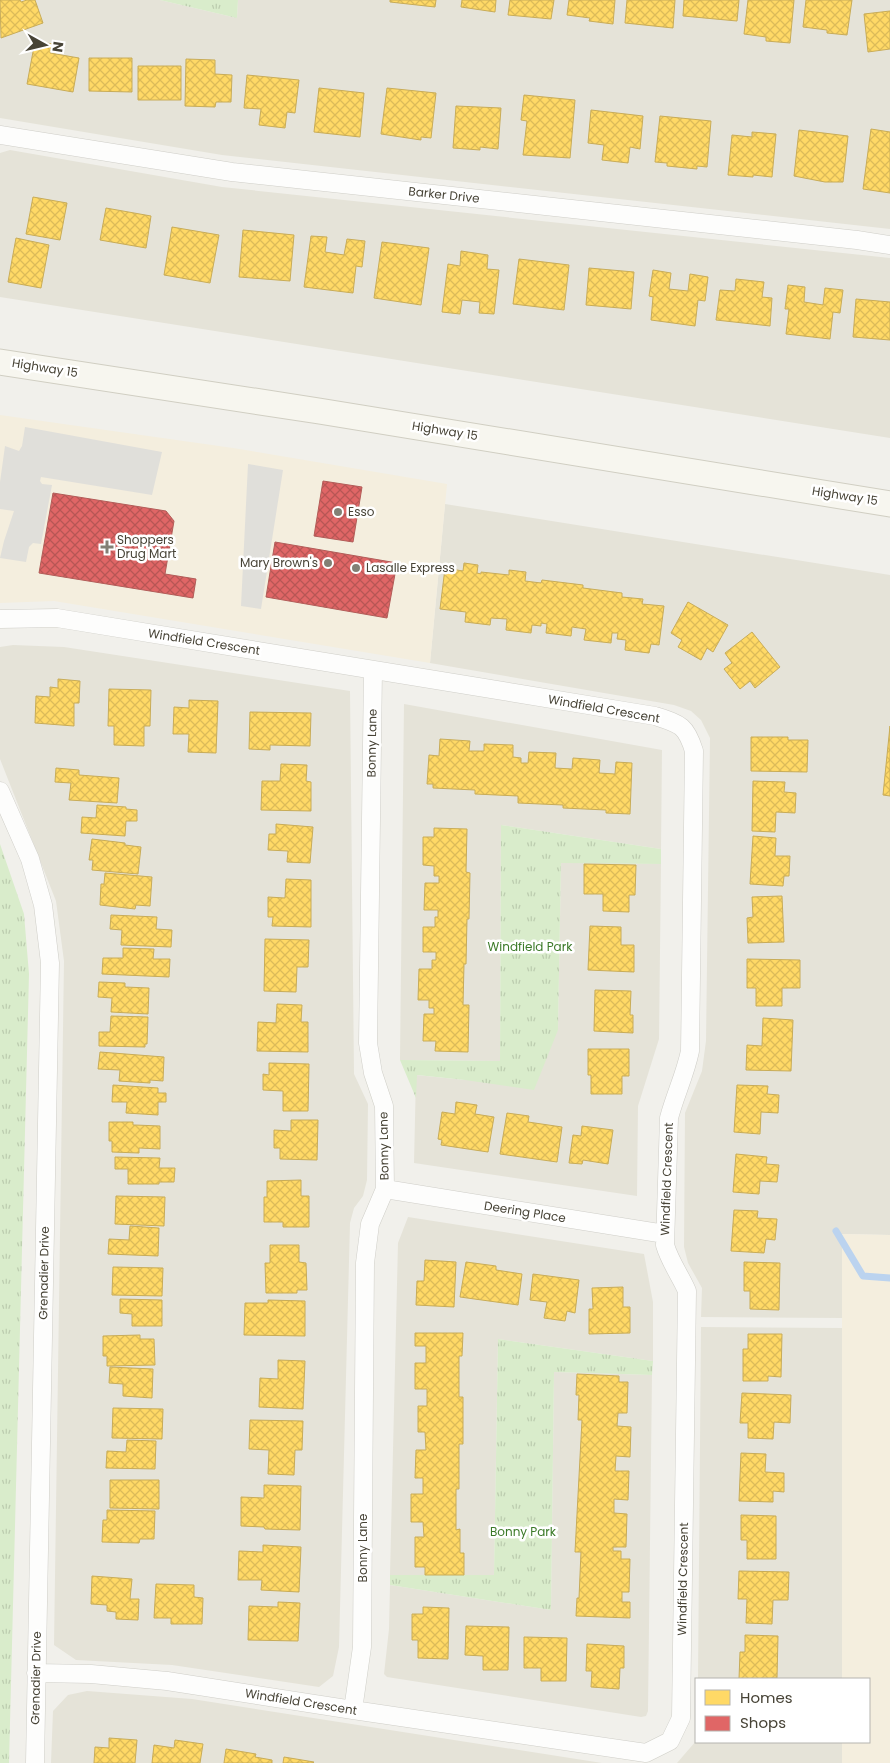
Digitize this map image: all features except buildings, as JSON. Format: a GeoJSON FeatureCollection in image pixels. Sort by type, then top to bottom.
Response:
{"type":"FeatureCollection","features":[{"type":"Feature","properties":{"kind":"main road","name":"Highway 15"},"geometry":{"type":"LineString","coordinates":[[0,362],[319,411],[890,504]]}},
{"type":"Feature","properties":{"kind":"street","name":"Barker Drive"},"geometry":{"type":"LineString","coordinates":[[0,135],[232,172],[890,245]]}},
{"type":"Feature","properties":{"kind":"street","name":"Windfield Crescent"},"geometry":{"type":"LineString","coordinates":[[0,619],[57,618],[655,716],[674,722],[688,733],[694,751],[690,1051],[686,1070],[673,1101],[669,1118],[665,1234],[665,1245],[669,1257],[687,1291],[681,1718],[670,1741],[646,1753],[167,1681],[91,1674],[36,1673]]}},
{"type":"Feature","properties":{"kind":"street","name":"Bonny Lane"},"geometry":{"type":"LineString","coordinates":[[353,1710],[362,1647],[365,1263],[370,1224],[385,1189],[384,1106],[374,1073],[368,1043],[373,670]]}},
{"type":"Feature","properties":{"kind":"street","name":"Grenadier Drive"},"geometry":{"type":"LineString","coordinates":[[0,791],[30,859],[41,896],[50,963],[35,1763]]}},
{"type":"Feature","properties":{"kind":"street","name":"Deering Place"},"geometry":{"type":"LineString","coordinates":[[385,1189],[665,1234]]}},
{"type":"Feature","properties":{"kind":"shaded area"},"geometry":{"type":"Polygon","coordinates":[[[0,0],[160,0],[237,18],[238,0],[890,0],[890,229],[222,155],[0,118],[0,0]]]}},
{"type":"Feature","properties":{"kind":"shaded area"},"geometry":{"type":"Polygon","coordinates":[[[10,150],[222,187],[890,258],[890,438],[0,297],[0,153],[10,150]]]}},
{"type":"Feature","properties":{"kind":"shaded area"},"geometry":{"type":"Polygon","coordinates":[[[0,415],[233,448],[447,484],[430,663],[54,601],[0,603],[0,415]]]}},
{"type":"Feature","properties":{"kind":"shaded area"},"geometry":{"type":"Polygon","coordinates":[[[25,427],[162,452],[152,495],[41,477],[40,481],[42,484],[52,485],[41,544],[33,543],[29,547],[26,562],[0,558],[14,511],[0,509],[0,482],[5,446],[19,451],[22,446],[25,427]]]}},
{"type":"Feature","properties":{"kind":"shaded area"},"geometry":{"type":"Polygon","coordinates":[[[248,464],[283,470],[261,609],[241,606],[248,464]]]}},
{"type":"Feature","properties":{"kind":"shaded area"},"geometry":{"type":"Polygon","coordinates":[[[445,504],[890,575],[890,1235],[842,1234],[842,1318],[701,1317],[702,1288],[688,1263],[684,1247],[685,1113],[702,1071],[706,1041],[710,738],[701,720],[691,711],[674,705],[430,663],[445,504]]]}},
{"type":"Feature","properties":{"kind":"shaded area"},"geometry":{"type":"Polygon","coordinates":[[[13,645],[64,647],[350,691],[354,1074],[368,1104],[367,1180],[363,1196],[354,1208],[350,1223],[339,1647],[333,1676],[319,1687],[172,1665],[76,1660],[54,1645],[64,961],[56,901],[0,759],[0,647],[13,645]]]}},
{"type":"Feature","properties":{"kind":"shaded area"},"geometry":{"type":"Polygon","coordinates":[[[404,704],[662,750],[661,849],[501,825],[500,1061],[400,1060],[404,704]]]}},
{"type":"Feature","properties":{"kind":"shaded area"},"geometry":{"type":"Polygon","coordinates":[[[561,862],[661,864],[659,1039],[638,1106],[637,1196],[414,1163],[416,1075],[465,1080],[558,1030],[561,862]]]}},
{"type":"Feature","properties":{"kind":"shaded area"},"geometry":{"type":"Polygon","coordinates":[[[408,1217],[644,1254],[653,1302],[653,1361],[498,1339],[494,1575],[390,1575],[398,1243],[408,1217]]]}},
{"type":"Feature","properties":{"kind":"shaded area"},"geometry":{"type":"Polygon","coordinates":[[[842,1234],[890,1235],[890,1763],[842,1763],[842,1743],[870,1743],[870,1678],[842,1678],[842,1234]]]}},
{"type":"Feature","properties":{"kind":"shaded area"},"geometry":{"type":"Polygon","coordinates":[[[701,1327],[842,1328],[842,1678],[698,1678],[701,1327]]]}},
{"type":"Feature","properties":{"kind":"shaded area"},"geometry":{"type":"Polygon","coordinates":[[[554,1372],[652,1375],[648,1711],[646,1716],[641,1717],[387,1677],[384,1674],[389,1629],[390,1585],[551,1610],[554,1372]]]}},
{"type":"Feature","properties":{"kind":"shaded area"},"geometry":{"type":"Polygon","coordinates":[[[87,1691],[192,1699],[602,1763],[51,1763],[53,1711],[68,1695],[87,1691]]]}},
{"type":"Feature","properties":{"kind":"shaded area"},"geometry":{"type":"Polygon","coordinates":[[[695,1742],[842,1743],[842,1763],[677,1763],[695,1742]]]}},
{"type":"Feature","properties":{"kind":"green space"},"geometry":{"type":"Polygon","coordinates":[[[160,0],[238,0],[237,18],[160,0]]]}},
{"type":"Feature","properties":{"kind":"green space","name":"Windfield Park"},"geometry":{"type":"Polygon","coordinates":[[[501,825],[661,849],[661,864],[561,863],[558,1030],[534,1090],[417,1075],[416,1098],[400,1060],[500,1061],[501,825]]]}},
{"type":"Feature","properties":{"kind":"green space"},"geometry":{"type":"Polygon","coordinates":[[[0,844],[24,914],[29,974],[9,1763],[0,1763],[0,844]]]}},
{"type":"Feature","properties":{"kind":"green space","name":"Bonny Park"},"geometry":{"type":"Polygon","coordinates":[[[498,1339],[653,1361],[652,1375],[554,1372],[551,1610],[390,1585],[390,1575],[494,1575],[498,1339]]]}},
{"type":"Feature","properties":{"kind":"waterway"},"geometry":{"type":"LineString","coordinates":[[836,1231],[863,1276],[890,1278]]}},
{"type":"Feature","properties":{"kind":"place","name":"Esso"},"geometry":{"type":"Point","coordinates":[338,512]}},
{"type":"Feature","properties":{"kind":"place","name":"Shoppers Drug Mart"},"geometry":{"type":"Point","coordinates":[107,547]}},
{"type":"Feature","properties":{"kind":"place","name":"Mary Brown's"},"geometry":{"type":"Point","coordinates":[328,563]}},
{"type":"Feature","properties":{"kind":"place","name":"Lasalle Express"},"geometry":{"type":"Point","coordinates":[356,568]}}]}
